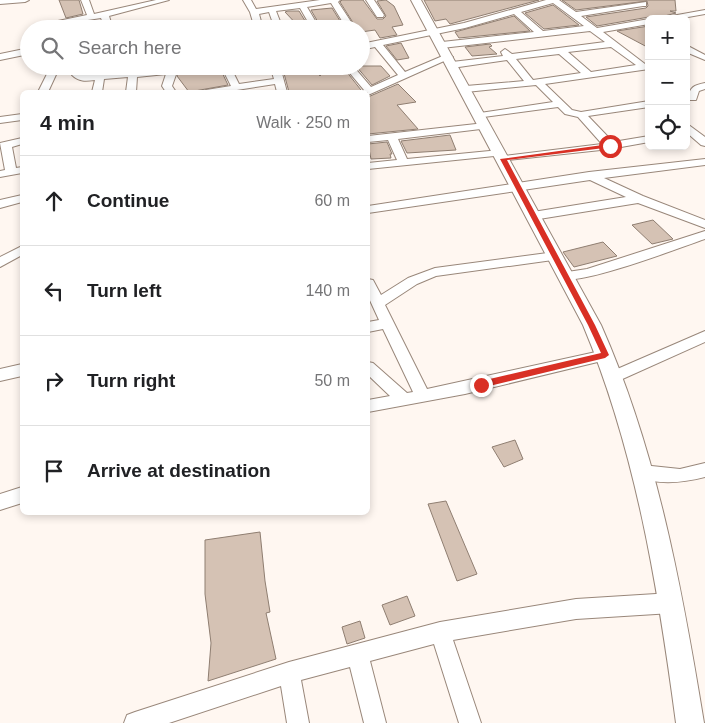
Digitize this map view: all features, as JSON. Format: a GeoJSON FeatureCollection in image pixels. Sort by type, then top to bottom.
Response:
{"type":"FeatureCollection","features":[{"type":"Feature","properties":{"kind":"street"},"geometry":{"type":"LineString","coordinates":[[0,2],[24,0]]}},
{"type":"Feature","properties":{"kind":"street"},"geometry":{"type":"LineString","coordinates":[[85,0],[91,16]]}},
{"type":"Feature","properties":{"kind":"street"},"geometry":{"type":"LineString","coordinates":[[72,20],[162,0]]}},
{"type":"Feature","properties":{"kind":"street"},"geometry":{"type":"LineString","coordinates":[[247,0],[256,20]]}},
{"type":"Feature","properties":{"kind":"street"},"geometry":{"type":"LineString","coordinates":[[254,12],[334,0],[346,20]]}},
{"type":"Feature","properties":{"kind":"street"},"geometry":{"type":"LineString","coordinates":[[370,0],[380,15]]}},
{"type":"Feature","properties":{"kind":"street"},"geometry":{"type":"LineString","coordinates":[[416,0],[566,276],[605,355],[642,472],[672,603],[690,723]]}},
{"type":"Feature","properties":{"kind":"street"},"geometry":{"type":"LineString","coordinates":[[370,91],[403,76],[444,50],[477,22],[554,0],[645,66]]}},
{"type":"Feature","properties":{"kind":"street"},"geometry":{"type":"LineString","coordinates":[[604,2],[645,22]]}},
{"type":"Feature","properties":{"kind":"street"},"geometry":{"type":"LineString","coordinates":[[574,15],[643,4]]}},
{"type":"Feature","properties":{"kind":"street"},"geometry":{"type":"LineString","coordinates":[[303,6],[311,20]]}},
{"type":"Feature","properties":{"kind":"street"},"geometry":{"type":"LineString","coordinates":[[272,10],[276,20]]}},
{"type":"Feature","properties":{"kind":"street"},"geometry":{"type":"LineString","coordinates":[[515,11],[542,34]]}},
{"type":"Feature","properties":{"kind":"street"},"geometry":{"type":"LineString","coordinates":[[685,15],[705,12]]}},
{"type":"Feature","properties":{"kind":"street"},"geometry":{"type":"LineString","coordinates":[[104,14],[106,20]]}},
{"type":"Feature","properties":{"kind":"street"},"geometry":{"type":"LineString","coordinates":[[477,22],[534,82],[569,112],[582,115],[610,146]]}},
{"type":"Feature","properties":{"kind":"street"},"geometry":{"type":"LineString","coordinates":[[444,50],[494,39],[593,30],[645,22]]}},
{"type":"Feature","properties":{"kind":"street"},"geometry":{"type":"LineString","coordinates":[[377,44],[403,76]]}},
{"type":"Feature","properties":{"kind":"street"},"geometry":{"type":"LineString","coordinates":[[370,45],[377,44],[509,57],[612,44]]}},
{"type":"Feature","properties":{"kind":"street"},"geometry":{"type":"LineString","coordinates":[[560,50],[590,75]]}},
{"type":"Feature","properties":{"kind":"street"},"geometry":{"type":"LineString","coordinates":[[690,50],[704,57]]}},
{"type":"Feature","properties":{"kind":"street"},"geometry":{"type":"LineString","coordinates":[[0,58],[20,53]]}},
{"type":"Feature","properties":{"kind":"street"},"geometry":{"type":"LineString","coordinates":[[690,60],[704,57]]}},
{"type":"Feature","properties":{"kind":"street"},"geometry":{"type":"LineString","coordinates":[[466,90],[645,67]]}},
{"type":"Feature","properties":{"kind":"street"},"geometry":{"type":"LineString","coordinates":[[44,90],[52,75]]}},
{"type":"Feature","properties":{"kind":"street"},"geometry":{"type":"LineString","coordinates":[[77,75],[79,77],[103,75]]}},
{"type":"Feature","properties":{"kind":"street"},"geometry":{"type":"LineString","coordinates":[[131,90],[133,75]]}},
{"type":"Feature","properties":{"kind":"street"},"geometry":{"type":"LineString","coordinates":[[170,90],[167,86],[171,75]]}},
{"type":"Feature","properties":{"kind":"street"},"geometry":{"type":"LineString","coordinates":[[230,75],[236,87]]}},
{"type":"Feature","properties":{"kind":"street"},"geometry":{"type":"LineString","coordinates":[[278,75],[282,90]]}},
{"type":"Feature","properties":{"kind":"street"},"geometry":{"type":"LineString","coordinates":[[355,75],[366,90]]}},
{"type":"Feature","properties":{"kind":"street"},"geometry":{"type":"LineString","coordinates":[[97,90],[100,76]]}},
{"type":"Feature","properties":{"kind":"street"},"geometry":{"type":"LineString","coordinates":[[220,90],[280,81]]}},
{"type":"Feature","properties":{"kind":"street"},"geometry":{"type":"LineString","coordinates":[[705,86],[694,90],[690,99],[705,100]]}},
{"type":"Feature","properties":{"kind":"street"},"geometry":{"type":"LineString","coordinates":[[370,139],[482,121],[559,104]]}},
{"type":"Feature","properties":{"kind":"street"},"geometry":{"type":"LineString","coordinates":[[582,115],[589,112],[645,105]]}},
{"type":"Feature","properties":{"kind":"street"},"geometry":{"type":"LineString","coordinates":[[0,120],[20,117]]}},
{"type":"Feature","properties":{"kind":"street"},"geometry":{"type":"LineString","coordinates":[[690,130],[705,129]]}},
{"type":"Feature","properties":{"kind":"street"},"geometry":{"type":"LineString","coordinates":[[690,132],[705,143]]}},
{"type":"Feature","properties":{"kind":"street"},"geometry":{"type":"LineString","coordinates":[[392,136],[403,162]]}},
{"type":"Feature","properties":{"kind":"street"},"geometry":{"type":"LineString","coordinates":[[370,166],[610,146],[645,140]]}},
{"type":"Feature","properties":{"kind":"street"},"geometry":{"type":"LineString","coordinates":[[11,172],[3,146],[20,142]]}},
{"type":"Feature","properties":{"kind":"street"},"geometry":{"type":"LineString","coordinates":[[370,210],[588,175],[705,162]]}},
{"type":"Feature","properties":{"kind":"street"},"geometry":{"type":"LineString","coordinates":[[588,175],[639,199],[705,224]]}},
{"type":"Feature","properties":{"kind":"street"},"geometry":{"type":"LineString","coordinates":[[0,204],[20,199]]}},
{"type":"Feature","properties":{"kind":"street"},"geometry":{"type":"LineString","coordinates":[[533,216],[639,199]]}},
{"type":"Feature","properties":{"kind":"street"},"geometry":{"type":"LineString","coordinates":[[566,276],[588,273],[705,235]]}},
{"type":"Feature","properties":{"kind":"street"},"geometry":{"type":"LineString","coordinates":[[0,262],[20,253]]}},
{"type":"Feature","properties":{"kind":"street"},"geometry":{"type":"LineString","coordinates":[[378,303],[419,277],[436,272],[555,256]]}},
{"type":"Feature","properties":{"kind":"street"},"geometry":{"type":"LineString","coordinates":[[370,287],[423,396]]}},
{"type":"Feature","properties":{"kind":"street"},"geometry":{"type":"LineString","coordinates":[[370,327],[387,323]]}},
{"type":"Feature","properties":{"kind":"street"},"geometry":{"type":"LineString","coordinates":[[613,377],[705,336]]}},
{"type":"Feature","properties":{"kind":"street"},"geometry":{"type":"LineString","coordinates":[[370,406],[466,388],[605,355]]}},
{"type":"Feature","properties":{"kind":"street"},"geometry":{"type":"LineString","coordinates":[[0,375],[20,370]]}},
{"type":"Feature","properties":{"kind":"street"},"geometry":{"type":"LineString","coordinates":[[371,374],[404,400]]}},
{"type":"Feature","properties":{"kind":"street"},"geometry":{"type":"LineString","coordinates":[[642,472],[680,476],[705,470]]}},
{"type":"Feature","properties":{"kind":"street"},"geometry":{"type":"LineString","coordinates":[[0,502],[20,495]]}},
{"type":"Feature","properties":{"kind":"street"},"geometry":{"type":"LineString","coordinates":[[134,723],[289,673],[440,632],[576,609],[672,603]]}},
{"type":"Feature","properties":{"kind":"street"},"geometry":{"type":"LineString","coordinates":[[440,632],[470,723]]}},
{"type":"Feature","properties":{"kind":"street"},"geometry":{"type":"LineString","coordinates":[[358,655],[375,723]]}},
{"type":"Feature","properties":{"kind":"street"},"geometry":{"type":"LineString","coordinates":[[289,673],[298,723]]}},
{"type":"Feature","properties":{"kind":"building"},"geometry":{"type":"Polygon","coordinates":[[[59,0],[79,0],[83,14],[66,18],[59,0]]]}},
{"type":"Feature","properties":{"kind":"building"},"geometry":{"type":"Polygon","coordinates":[[[342,0],[363,0],[377,19],[383,19],[386,16],[377,1],[386,0],[394,6],[403,25],[392,27],[397,35],[380,38],[375,30],[370,31],[370,20],[351,20],[340,2],[342,0]]]}},
{"type":"Feature","properties":{"kind":"building"},"geometry":{"type":"Polygon","coordinates":[[[424,0],[539,0],[450,24],[446,19],[435,21],[424,0]]]}},
{"type":"Feature","properties":{"kind":"building"},"geometry":{"type":"Polygon","coordinates":[[[562,0],[675,0],[676,11],[670,11],[676,13],[668,15],[645,15],[645,18],[597,26],[586,17],[646,8],[648,6],[647,1],[576,10],[562,0]]]}},
{"type":"Feature","properties":{"kind":"building"},"geometry":{"type":"Polygon","coordinates":[[[553,5],[579,25],[544,29],[525,13],[553,5]]]}},
{"type":"Feature","properties":{"kind":"building"},"geometry":{"type":"Polygon","coordinates":[[[332,8],[339,20],[317,20],[311,10],[332,8]]]}},
{"type":"Feature","properties":{"kind":"building"},"geometry":{"type":"Polygon","coordinates":[[[299,11],[304,20],[293,20],[285,12],[299,11]]]}},
{"type":"Feature","properties":{"kind":"building"},"geometry":{"type":"Polygon","coordinates":[[[514,16],[530,31],[459,38],[455,32],[514,16]]]}},
{"type":"Feature","properties":{"kind":"building"},"geometry":{"type":"Polygon","coordinates":[[[645,27],[645,46],[617,31],[645,27]]]}},
{"type":"Feature","properties":{"kind":"building"},"geometry":{"type":"Polygon","coordinates":[[[401,43],[409,58],[397,60],[386,46],[401,43]]]}},
{"type":"Feature","properties":{"kind":"building"},"geometry":{"type":"Polygon","coordinates":[[[490,44],[492,46],[489,47],[497,54],[472,56],[465,47],[490,44]]]}},
{"type":"Feature","properties":{"kind":"building"},"geometry":{"type":"Polygon","coordinates":[[[370,66],[381,66],[390,76],[372,85],[364,75],[370,75],[370,66]]]}},
{"type":"Feature","properties":{"kind":"building"},"geometry":{"type":"Polygon","coordinates":[[[223,75],[228,85],[200,90],[188,90],[177,76],[223,75]]]}},
{"type":"Feature","properties":{"kind":"building"},"geometry":{"type":"Polygon","coordinates":[[[284,75],[349,75],[361,90],[288,90],[284,75]]]}},
{"type":"Feature","properties":{"kind":"building"},"geometry":{"type":"Polygon","coordinates":[[[398,84],[416,102],[397,105],[418,129],[370,134],[370,96],[398,84]]]}},
{"type":"Feature","properties":{"kind":"building"},"geometry":{"type":"Polygon","coordinates":[[[450,135],[456,150],[407,153],[401,141],[450,135]]]}},
{"type":"Feature","properties":{"kind":"building"},"geometry":{"type":"Polygon","coordinates":[[[387,142],[392,154],[390,154],[391,158],[371,159],[370,144],[387,142]]]}},
{"type":"Feature","properties":{"kind":"building"},"geometry":{"type":"Polygon","coordinates":[[[653,220],[673,239],[652,244],[632,225],[653,220]]]}},
{"type":"Feature","properties":{"kind":"building"},"geometry":{"type":"Polygon","coordinates":[[[603,242],[617,256],[574,267],[563,252],[603,242]]]}},
{"type":"Feature","properties":{"kind":"building"},"geometry":{"type":"Polygon","coordinates":[[[515,440],[523,459],[504,467],[492,447],[515,440]]]}},
{"type":"Feature","properties":{"kind":"building"},"geometry":{"type":"Polygon","coordinates":[[[446,501],[477,574],[457,581],[428,504],[446,501]]]}},
{"type":"Feature","properties":{"kind":"building"},"geometry":{"type":"Polygon","coordinates":[[[260,532],[270,612],[266,613],[276,659],[208,681],[211,643],[205,594],[205,540],[260,532]]]}},
{"type":"Feature","properties":{"kind":"building"},"geometry":{"type":"Polygon","coordinates":[[[407,596],[415,616],[390,625],[382,605],[407,596]]]}},
{"type":"Feature","properties":{"kind":"building"},"geometry":{"type":"Polygon","coordinates":[[[360,621],[365,638],[347,644],[342,627],[360,621]]]}},
{"type":"Feature","properties":{"kind":"route"},"geometry":{"type":"LineString","coordinates":[[481,385],[605,355],[592,325],[503,159],[610,146]]}}]}
